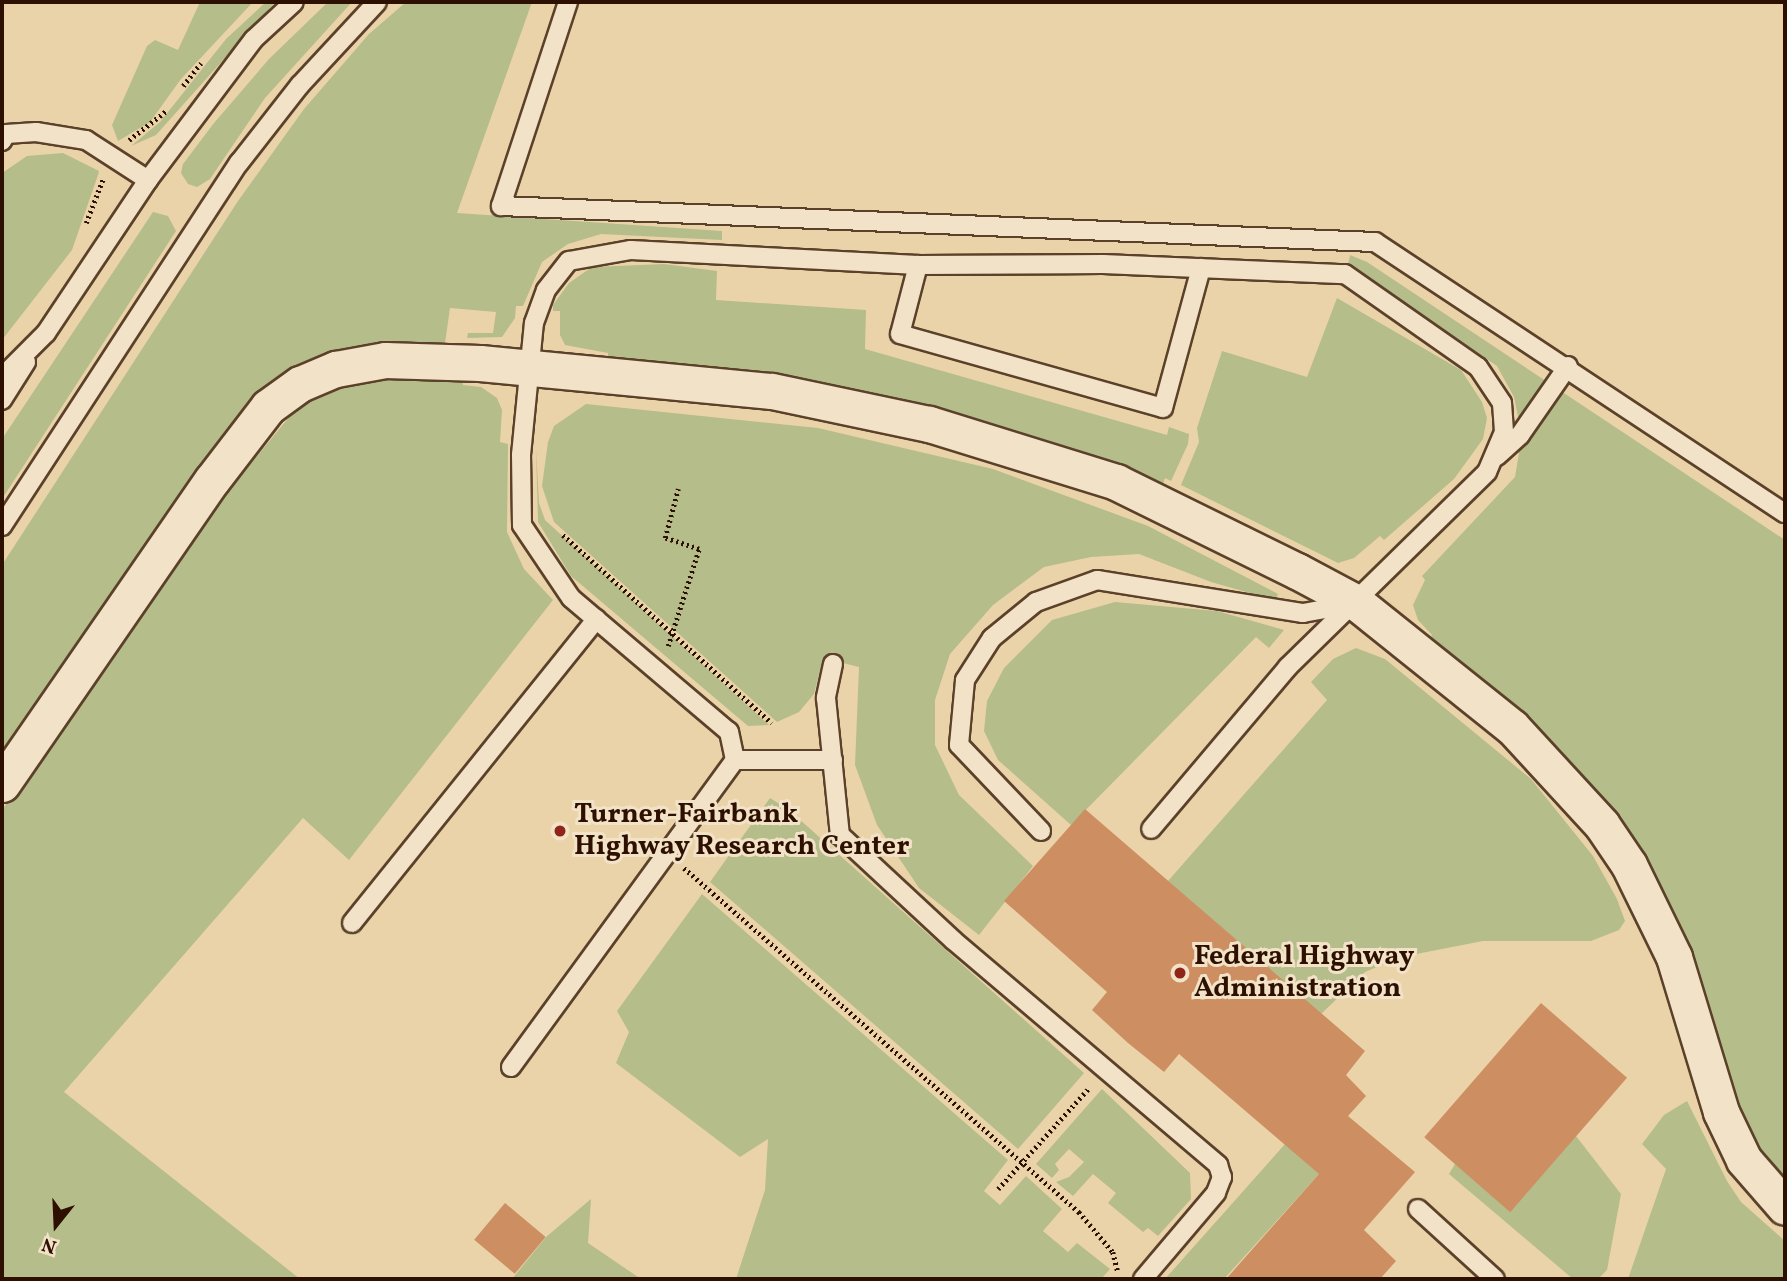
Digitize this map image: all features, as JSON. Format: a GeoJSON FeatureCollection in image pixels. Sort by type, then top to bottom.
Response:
{"type":"FeatureCollection","features":[{"type":"Feature","properties":{"kind":"street"},"geometry":{"type":"LineString","coordinates":[[2,784],[212,480],[268,407],[300,384],[336,369],[385,360],[458,361],[772,391],[929,424],[1116,482],[1357,604],[1512,727],[1602,825],[1629,864],[1664,933],[1721,1112],[1744,1160],[1785,1207]]}},
{"type":"Feature","properties":{"kind":"lane"},"geometry":{"type":"LineString","coordinates":[[2,400],[148,180],[254,39],[294,2]]}},
{"type":"Feature","properties":{"kind":"lane"},"geometry":{"type":"LineString","coordinates":[[2,526],[239,163],[300,85],[377,2]]}},
{"type":"Feature","properties":{"kind":"lane"},"geometry":{"type":"LineString","coordinates":[[568,2],[501,206],[1375,242],[1568,366],[1785,513]]}},
{"type":"Feature","properties":{"kind":"lane"},"geometry":{"type":"LineString","coordinates":[[2,141],[6,134],[36,132],[86,140],[148,180]]}},
{"type":"Feature","properties":{"kind":"lane"},"geometry":{"type":"LineString","coordinates":[[511,1067],[735,760],[729,732],[572,598],[522,525],[521,455],[529,369],[538,312],[546,290],[569,261],[631,250],[918,265],[1201,268],[1345,274],[1478,368],[1493,385],[1502,403],[1504,432],[1494,458],[1476,487],[1357,604],[1288,667],[1151,829]]}},
{"type":"Feature","properties":{"kind":"lane"},"geometry":{"type":"LineString","coordinates":[[918,265],[900,334],[1163,408],[1201,268]]}},
{"type":"Feature","properties":{"kind":"lane"},"geometry":{"type":"LineString","coordinates":[[2,377],[46,333]]}},
{"type":"Feature","properties":{"kind":"lane"},"geometry":{"type":"LineString","coordinates":[[1494,458],[1520,435],[1568,366]]}},
{"type":"Feature","properties":{"kind":"lane"},"geometry":{"type":"LineString","coordinates":[[1041,831],[959,745],[965,680],[992,638],[1036,602],[1097,580],[1303,613],[1357,604]]}},
{"type":"Feature","properties":{"kind":"lane"},"geometry":{"type":"LineString","coordinates":[[352,923],[596,618]]}},
{"type":"Feature","properties":{"kind":"lane"},"geometry":{"type":"LineString","coordinates":[[833,664],[826,698],[840,835],[953,940],[1219,1165],[1222,1177],[1216,1194],[1143,1279]]}},
{"type":"Feature","properties":{"kind":"lane"},"geometry":{"type":"LineString","coordinates":[[735,760],[833,760]]}},
{"type":"Feature","properties":{"kind":"lane"},"geometry":{"type":"LineString","coordinates":[[1418,1209],[1495,1279]]}},
{"type":"Feature","properties":{"kind":"path"},"geometry":{"type":"LineString","coordinates":[[658,670],[699,549],[665,538],[678,489]]}},
{"type":"Feature","properties":{"kind":"path"},"geometry":{"type":"LineString","coordinates":[[558,530],[772,723]]}},
{"type":"Feature","properties":{"kind":"path"},"geometry":{"type":"LineString","coordinates":[[668,853],[1079,1212],[1114,1252],[1122,1279]]}},
{"type":"Feature","properties":{"kind":"path"},"geometry":{"type":"LineString","coordinates":[[998,1189],[1107,1068]]}},
{"type":"Feature","properties":{"kind":"green space"},"geometry":{"type":"Polygon","coordinates":[[[200,2],[253,2],[181,79],[150,122],[118,141],[112,125],[147,46],[155,40],[178,50],[200,2]]]}},
{"type":"Feature","properties":{"kind":"green space"},"geometry":{"type":"Polygon","coordinates":[[[266,2],[275,2],[156,135],[131,146],[160,122],[226,39],[266,2]]]}},
{"type":"Feature","properties":{"kind":"green space"},"geometry":{"type":"Polygon","coordinates":[[[328,2],[352,2],[265,98],[210,179],[197,187],[188,184],[181,173],[183,164],[214,123],[269,59],[328,2]]]}},
{"type":"Feature","properties":{"kind":"green space"},"geometry":{"type":"Polygon","coordinates":[[[406,2],[532,2],[457,213],[722,231],[722,240],[601,234],[568,244],[542,262],[523,306],[516,306],[515,318],[502,337],[467,338],[468,333],[493,333],[496,312],[450,308],[445,343],[343,349],[297,369],[221,439],[2,760],[2,565],[238,201],[304,109],[369,34],[406,2]]]}},
{"type":"Feature","properties":{"kind":"green space"},"geometry":{"type":"Polygon","coordinates":[[[63,153],[99,171],[98,175],[72,250],[2,340],[2,173],[27,156],[63,153]]]}},
{"type":"Feature","properties":{"kind":"green space"},"geometry":{"type":"Polygon","coordinates":[[[153,212],[168,216],[176,231],[2,499],[2,439],[153,212]]]}},
{"type":"Feature","properties":{"kind":"green space"},"geometry":{"type":"Polygon","coordinates":[[[1350,255],[1367,262],[1785,540],[1785,1185],[1757,1151],[1715,1036],[1615,818],[1563,757],[1429,640],[1432,635],[1418,620],[1413,605],[1425,580],[1422,576],[1515,477],[1522,435],[1514,397],[1497,366],[1348,265],[1350,255]]]}},
{"type":"Feature","properties":{"kind":"green space"},"geometry":{"type":"Polygon","coordinates":[[[664,264],[717,271],[716,300],[866,310],[865,349],[1167,435],[1169,427],[1189,434],[1188,444],[1171,481],[1165,478],[1163,484],[929,405],[608,361],[608,353],[565,345],[560,335],[560,311],[553,311],[553,305],[569,283],[592,267],[664,264]]]}},
{"type":"Feature","properties":{"kind":"green space"},"geometry":{"type":"Polygon","coordinates":[[[1337,298],[1461,370],[1482,402],[1487,418],[1483,439],[1454,479],[1384,540],[1380,536],[1354,558],[1338,563],[1181,485],[1199,442],[1197,428],[1222,351],[1307,377],[1337,298]]]}},
{"type":"Feature","properties":{"kind":"green space"},"geometry":{"type":"Polygon","coordinates":[[[380,377],[462,379],[463,385],[481,387],[497,398],[502,410],[500,442],[508,444],[507,532],[524,569],[553,600],[349,860],[303,818],[64,1092],[300,1279],[2,1279],[2,810],[224,496],[295,410],[322,391],[380,377]]]}},
{"type":"Feature","properties":{"kind":"green space"},"geometry":{"type":"Polygon","coordinates":[[[586,404],[818,428],[993,469],[1148,526],[1278,594],[1275,600],[1211,582],[1139,554],[1091,557],[1044,567],[993,605],[950,654],[935,700],[935,745],[959,795],[1033,866],[979,935],[919,888],[877,825],[855,765],[859,667],[823,658],[814,694],[799,712],[777,722],[554,522],[542,486],[548,442],[554,426],[586,404]]]}},
{"type":"Feature","properties":{"kind":"green space"},"geometry":{"type":"Polygon","coordinates":[[[536,448],[539,503],[545,520],[769,725],[748,726],[571,576],[538,522],[536,448]]]}},
{"type":"Feature","properties":{"kind":"green space"},"geometry":{"type":"Polygon","coordinates":[[[1115,602],[1217,611],[1284,630],[1269,648],[1256,637],[1071,825],[998,760],[984,731],[987,701],[1004,668],[1052,620],[1115,602]]]}},
{"type":"Feature","properties":{"kind":"green space"},"geometry":{"type":"Polygon","coordinates":[[[1356,648],[1385,659],[1531,779],[1593,856],[1617,899],[1625,921],[1619,930],[1591,941],[1483,941],[1401,957],[1365,972],[1321,1014],[1168,881],[1327,700],[1311,682],[1333,659],[1356,648]]]}},
{"type":"Feature","properties":{"kind":"green space"},"geometry":{"type":"Polygon","coordinates":[[[770,798],[789,810],[1084,1073],[1018,1149],[710,882],[770,798]]]}},
{"type":"Feature","properties":{"kind":"green space"},"geometry":{"type":"Polygon","coordinates":[[[702,894],[1008,1160],[984,1191],[1000,1205],[1026,1176],[1062,1209],[1043,1231],[1068,1252],[1077,1243],[1110,1269],[1101,1279],[736,1279],[765,1190],[768,1139],[740,1157],[616,1063],[629,1032],[617,1011],[702,894]]]}},
{"type":"Feature","properties":{"kind":"green space"},"geometry":{"type":"Polygon","coordinates":[[[1102,1089],[1190,1173],[1191,1199],[1158,1236],[1148,1228],[1143,1232],[1108,1203],[1116,1193],[1093,1174],[1073,1196],[1056,1182],[1069,1177],[1084,1162],[1069,1149],[1055,1164],[1059,1170],[1052,1178],[1036,1164],[1102,1089]]]}},
{"type":"Feature","properties":{"kind":"green space"},"geometry":{"type":"Polygon","coordinates":[[[1687,1101],[1727,1181],[1741,1202],[1785,1241],[1785,1279],[1628,1279],[1666,1169],[1642,1144],[1664,1115],[1687,1101]]]}},
{"type":"Feature","properties":{"kind":"green space"},"geometry":{"type":"Polygon","coordinates":[[[1293,1135],[1328,1164],[1224,1279],[1165,1279],[1293,1135]]]}},
{"type":"Feature","properties":{"kind":"green space"},"geometry":{"type":"Polygon","coordinates":[[[1576,1136],[1621,1194],[1607,1270],[1598,1279],[1573,1279],[1449,1174],[1455,1164],[1576,1136]]]}},
{"type":"Feature","properties":{"kind":"green space"},"geometry":{"type":"Polygon","coordinates":[[[591,1199],[588,1243],[641,1279],[512,1279],[546,1237],[591,1199]]]}},
{"type":"Feature","properties":{"kind":"building","name":"Federal Highway Administration"},"geometry":{"type":"Polygon","coordinates":[[[1085,809],[1365,1051],[1346,1075],[1366,1096],[1348,1116],[1415,1172],[1364,1230],[1396,1261],[1380,1279],[1226,1279],[1319,1174],[1179,1054],[1164,1072],[1128,1043],[1092,1010],[1107,992],[1004,901],[1085,809]]]}},
{"type":"Feature","properties":{"kind":"building"},"geometry":{"type":"Polygon","coordinates":[[[1541,1003],[1627,1078],[1510,1212],[1424,1137],[1541,1003]]]}},
{"type":"Feature","properties":{"kind":"building"},"geometry":{"type":"Polygon","coordinates":[[[505,1203],[546,1237],[515,1274],[474,1240],[505,1203]]]}},
{"type":"Feature","properties":{"kind":"place","name":"Turner-Fairbank Highway Research Center"},"geometry":{"type":"Point","coordinates":[560,831]}},
{"type":"Feature","properties":{"kind":"place","name":"Federal Highway Administration"},"geometry":{"type":"Point","coordinates":[1180,973]}}]}
